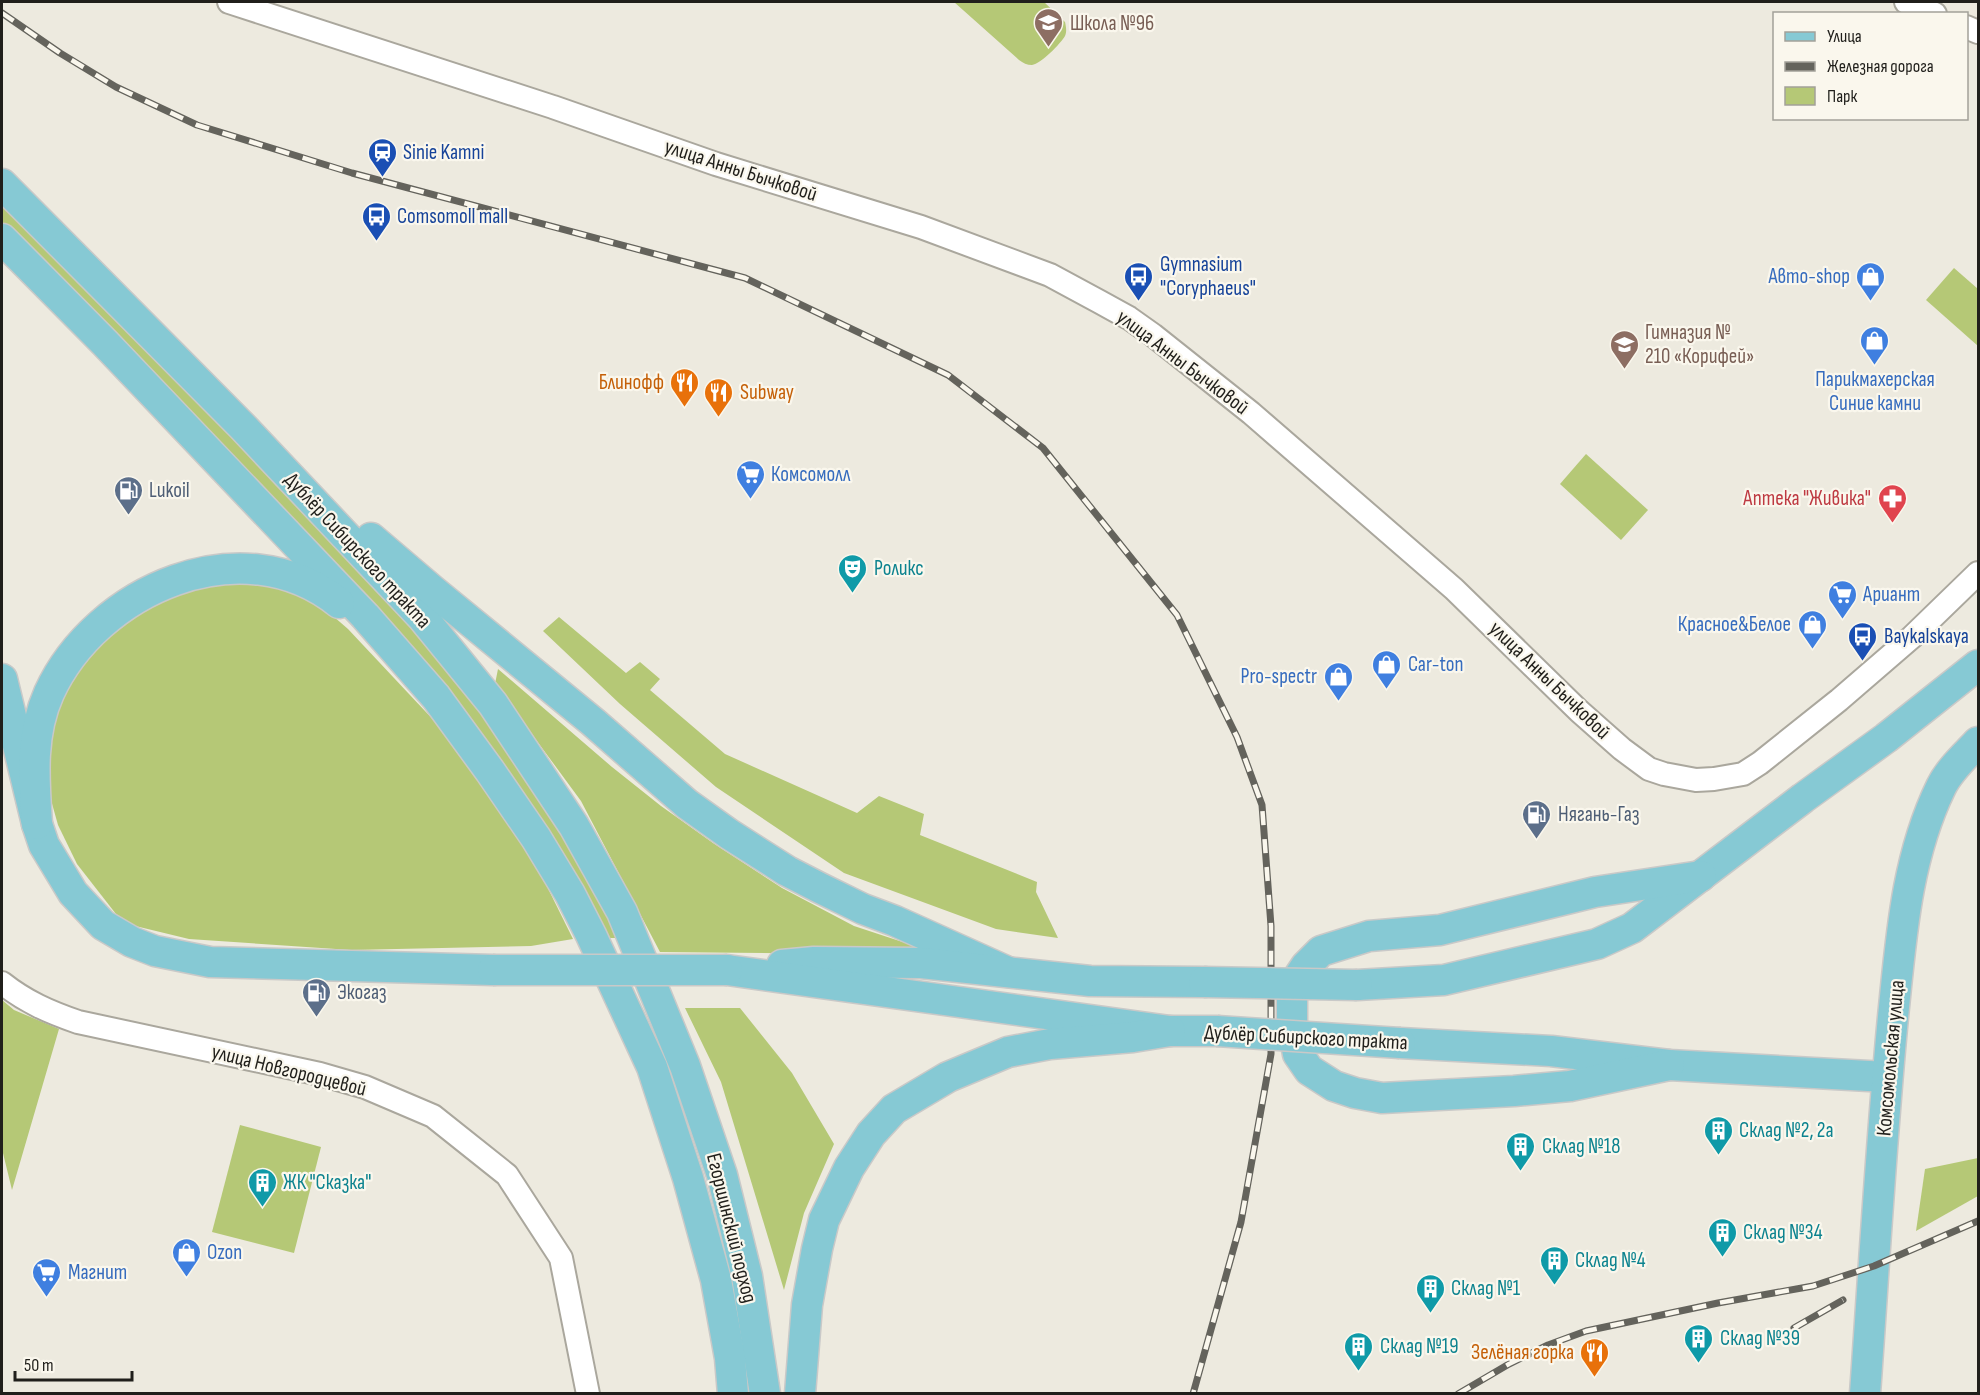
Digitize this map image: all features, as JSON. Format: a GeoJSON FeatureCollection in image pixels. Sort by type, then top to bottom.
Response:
{"type":"FeatureCollection","features":[{"type":"Feature","properties":{"kind":"main road","name":"Дублёр Сибирского тракта"},"geometry":{"type":"LineString","coordinates":[[2,184],[244,428],[423,618],[493,704],[574,826],[622,912],[686,1066]]}},
{"type":"Feature","properties":{"kind":"main road","name":"Дублёр Сибирского тракта"},"geometry":{"type":"LineString","coordinates":[[2,239],[105,343],[365,616],[436,697],[536,838],[570,894],[652,1067]]}},
{"type":"Feature","properties":{"kind":"main road","name":"Дублёр Сибирского тракта"},"geometry":{"type":"LineString","coordinates":[[244,428],[432,590],[593,722],[687,804],[729,834],[787,871],[863,909],[1008,972]]}},
{"type":"Feature","properties":{"kind":"main road","name":"Дублёр Сибирского тракта"},"geometry":{"type":"LineString","coordinates":[[37,824],[34,767],[37,729],[49,694],[61,670],[88,635],[134,600],[162,585],[215,569],[251,567],[271,571],[304,582],[329,595],[342,605],[490,771]]}},
{"type":"Feature","properties":{"kind":"main road"},"geometry":{"type":"LineString","coordinates":[[1669,1065],[1570,1086],[1382,1098],[1334,1086],[1309,1071],[1298,1054],[1292,1023],[1292,998],[1298,978],[1321,951],[1369,936],[1440,930],[1595,892],[1701,876],[1886,738],[1978,665]]}},
{"type":"Feature","properties":{"kind":"main road","name":"Дублёр Сибирского тракта"},"geometry":{"type":"LineString","coordinates":[[2,679],[37,824],[44,845],[55,866],[81,901],[103,925],[132,942],[155,951],[210,962],[493,969],[727,970],[814,962],[921,963],[1090,981],[1357,985],[1444,980],[1597,944],[1632,928],[1701,876]]}},
{"type":"Feature","properties":{"kind":"main road","name":"Комсомольская улица"},"geometry":{"type":"LineString","coordinates":[[1865,1394],[1887,1077],[1899,954],[1909,883],[1932,806],[1942,784],[1978,742]]}},
{"type":"Feature","properties":{"kind":"main road"},"geometry":{"type":"LineString","coordinates":[[1932,806],[1978,759]]}},
{"type":"Feature","properties":{"kind":"main road","name":"Дублёр Сибирского тракта"},"geometry":{"type":"LineString","coordinates":[[727,970],[1170,1031],[1216,1031],[1551,1051],[1669,1065],[1887,1077]]}},
{"type":"Feature","properties":{"kind":"main road"},"geometry":{"type":"LineString","coordinates":[[800,1394],[807,1305],[824,1220],[849,1168],[871,1134],[894,1109],[948,1077],[1008,1052],[1050,1044],[1133,1037],[1170,1031]]}},
{"type":"Feature","properties":{"kind":"main road","name":"Егоршинский подход"},"geometry":{"type":"LineString","coordinates":[[686,1066],[722,1175],[744,1265],[765,1394]]}},
{"type":"Feature","properties":{"kind":"main road","name":"Егоршинский подход"},"geometry":{"type":"LineString","coordinates":[[652,1067],[688,1178],[716,1280],[730,1358],[733,1394]]}},
{"type":"Feature","properties":{"kind":"street","name":"улица Анны Бычковой"},"geometry":{"type":"LineString","coordinates":[[229,2],[533,100],[716,164],[921,226],[1050,274],[1129,318],[1154,335],[1251,412],[1454,589],[1605,734],[1649,769],[1657,772],[1680,778],[1714,779],[1743,774],[1760,764],[1912,637],[1978,573]]}},
{"type":"Feature","properties":{"kind":"street"},"geometry":{"type":"LineString","coordinates":[[1906,2],[1930,12]]}},
{"type":"Feature","properties":{"kind":"street","name":"улица Новгородцевой"},"geometry":{"type":"LineString","coordinates":[[2,983],[20,997],[49,1012],[78,1022],[320,1074],[365,1087],[434,1116],[507,1175],[561,1258],[588,1394]]}},
{"type":"Feature","properties":{"kind":"green space"},"geometry":{"type":"Polygon","coordinates":[[[954,2],[1044,2],[1065,22],[1066,34],[1036,64],[1027,64],[1019,60],[954,2]]]}},
{"type":"Feature","properties":{"kind":"green space"},"geometry":{"type":"Polygon","coordinates":[[[2,201],[262,466],[458,678],[527,772],[622,938],[604,938],[548,835],[2,225],[2,201]]]}},
{"type":"Feature","properties":{"kind":"green space"},"geometry":{"type":"Polygon","coordinates":[[[1954,268],[1978,289],[1978,346],[1926,300],[1954,268]]]}},
{"type":"Feature","properties":{"kind":"green space"},"geometry":{"type":"Polygon","coordinates":[[[1586,454],[1648,510],[1621,540],[1560,484],[1586,454]]]}},
{"type":"Feature","properties":{"kind":"green space"},"geometry":{"type":"Polygon","coordinates":[[[229,582],[261,582],[291,588],[318,603],[348,629],[440,727],[527,846],[573,939],[531,946],[351,950],[189,939],[123,923],[77,864],[58,825],[51,800],[48,771],[54,712],[90,654],[117,628],[142,612],[171,598],[200,588],[229,582]]]}},
{"type":"Feature","properties":{"kind":"green space"},"geometry":{"type":"Polygon","coordinates":[[[559,617],[626,673],[640,662],[660,679],[650,690],[725,754],[857,813],[879,796],[924,814],[920,835],[1037,882],[1036,892],[1058,938],[996,929],[844,873],[716,787],[620,704],[543,631],[559,617]]]}},
{"type":"Feature","properties":{"kind":"green space"},"geometry":{"type":"Polygon","coordinates":[[[498,669],[661,806],[782,888],[854,926],[942,955],[660,952],[581,801],[495,684],[498,669]]]}},
{"type":"Feature","properties":{"kind":"green space"},"geometry":{"type":"Polygon","coordinates":[[[2,1000],[14,1010],[59,1029],[12,1190],[2,1149],[2,1000]]]}},
{"type":"Feature","properties":{"kind":"green space"},"geometry":{"type":"Polygon","coordinates":[[[685,1008],[740,1008],[792,1073],[834,1144],[804,1213],[784,1290],[721,1082],[685,1008]]]}},
{"type":"Feature","properties":{"kind":"green space"},"geometry":{"type":"Polygon","coordinates":[[[240,1125],[321,1147],[294,1253],[212,1232],[240,1125]]]}},
{"type":"Feature","properties":{"kind":"green space"},"geometry":{"type":"Polygon","coordinates":[[[1978,1158],[1978,1196],[1916,1231],[1925,1169],[1978,1158]]]}},
{"type":"Feature","properties":{"kind":"railway"},"geometry":{"type":"LineString","coordinates":[[2,13],[60,53],[116,87],[197,125],[352,173],[745,278],[948,375],[1043,448],[1177,615],[1237,737],[1262,805],[1271,926],[1271,1054],[1241,1222],[1193,1394]]}},
{"type":"Feature","properties":{"kind":"railway"},"geometry":{"type":"LineString","coordinates":[[1458,1394],[1509,1364],[1548,1345],[1586,1331],[1813,1286],[1874,1266],[1978,1221]]}},
{"type":"Feature","properties":{"kind":"railway"},"geometry":{"type":"LineString","coordinates":[[1794,1328],[1843,1300]]}},
{"type":"Feature","properties":{"kind":"place","name":"Школа №96"},"geometry":{"type":"Point","coordinates":[1049,48]}},
{"type":"Feature","properties":{"kind":"place","name":"Sinie Kamni"},"geometry":{"type":"Point","coordinates":[382,178]}},
{"type":"Feature","properties":{"kind":"place","name":"Comsomoll mall"},"geometry":{"type":"Point","coordinates":[376,242]}},
{"type":"Feature","properties":{"kind":"place","name":"Gymnasium \"Coryphaeus\""},"geometry":{"type":"Point","coordinates":[1139,302]}},
{"type":"Feature","properties":{"kind":"place","name":"Авто-shop"},"geometry":{"type":"Point","coordinates":[1871,302]}},
{"type":"Feature","properties":{"kind":"place","name":"Парикмахерская Синие камни"},"geometry":{"type":"Point","coordinates":[1875,366]}},
{"type":"Feature","properties":{"kind":"place","name":"Гимназия № 210 «Корифей»"},"geometry":{"type":"Point","coordinates":[1624,370]}},
{"type":"Feature","properties":{"kind":"place","name":"Блинофф"},"geometry":{"type":"Point","coordinates":[685,408]}},
{"type":"Feature","properties":{"kind":"place","name":"Subway"},"geometry":{"type":"Point","coordinates":[719,418]}},
{"type":"Feature","properties":{"kind":"place","name":"Комсомолл"},"geometry":{"type":"Point","coordinates":[750,500]}},
{"type":"Feature","properties":{"kind":"place","name":"Lukoil"},"geometry":{"type":"Point","coordinates":[128,516]}},
{"type":"Feature","properties":{"kind":"place","name":"Аптека \"Живика\""},"geometry":{"type":"Point","coordinates":[1892,524]}},
{"type":"Feature","properties":{"kind":"place","name":"Роликс"},"geometry":{"type":"Point","coordinates":[853,594]}},
{"type":"Feature","properties":{"kind":"place","name":"Ариант"},"geometry":{"type":"Point","coordinates":[1842,620]}},
{"type":"Feature","properties":{"kind":"place","name":"Красное&Белое"},"geometry":{"type":"Point","coordinates":[1812,650]}},
{"type":"Feature","properties":{"kind":"place","name":"Baykalskaya"},"geometry":{"type":"Point","coordinates":[1863,662]}},
{"type":"Feature","properties":{"kind":"place","name":"Car-ton"},"geometry":{"type":"Point","coordinates":[1387,690]}},
{"type":"Feature","properties":{"kind":"place","name":"Pro-spectr"},"geometry":{"type":"Point","coordinates":[1338,702]}},
{"type":"Feature","properties":{"kind":"place","name":"Нягань-Газ"},"geometry":{"type":"Point","coordinates":[1537,840]}},
{"type":"Feature","properties":{"kind":"place","name":"Экогаз"},"geometry":{"type":"Point","coordinates":[316,1018]}},
{"type":"Feature","properties":{"kind":"place","name":"Склад №2, 2а"},"geometry":{"type":"Point","coordinates":[1718,1156]}},
{"type":"Feature","properties":{"kind":"place","name":"Склад №18"},"geometry":{"type":"Point","coordinates":[1521,1172]}},
{"type":"Feature","properties":{"kind":"place","name":"ЖК \"Сказка\""},"geometry":{"type":"Point","coordinates":[262,1208]}},
{"type":"Feature","properties":{"kind":"place","name":"Склад №34"},"geometry":{"type":"Point","coordinates":[1722,1258]}},
{"type":"Feature","properties":{"kind":"place","name":"Ozon"},"geometry":{"type":"Point","coordinates":[186,1278]}},
{"type":"Feature","properties":{"kind":"place","name":"Склад №4"},"geometry":{"type":"Point","coordinates":[1554,1286]}},
{"type":"Feature","properties":{"kind":"place","name":"Магнит"},"geometry":{"type":"Point","coordinates":[47,1298]}},
{"type":"Feature","properties":{"kind":"place","name":"Склад №1"},"geometry":{"type":"Point","coordinates":[1430,1314]}},
{"type":"Feature","properties":{"kind":"place","name":"Склад №39"},"geometry":{"type":"Point","coordinates":[1699,1364]}},
{"type":"Feature","properties":{"kind":"place","name":"Склад №19"},"geometry":{"type":"Point","coordinates":[1359,1372]}},
{"type":"Feature","properties":{"kind":"place","name":"Зелёная горка"},"geometry":{"type":"Point","coordinates":[1595,1378]}}]}
